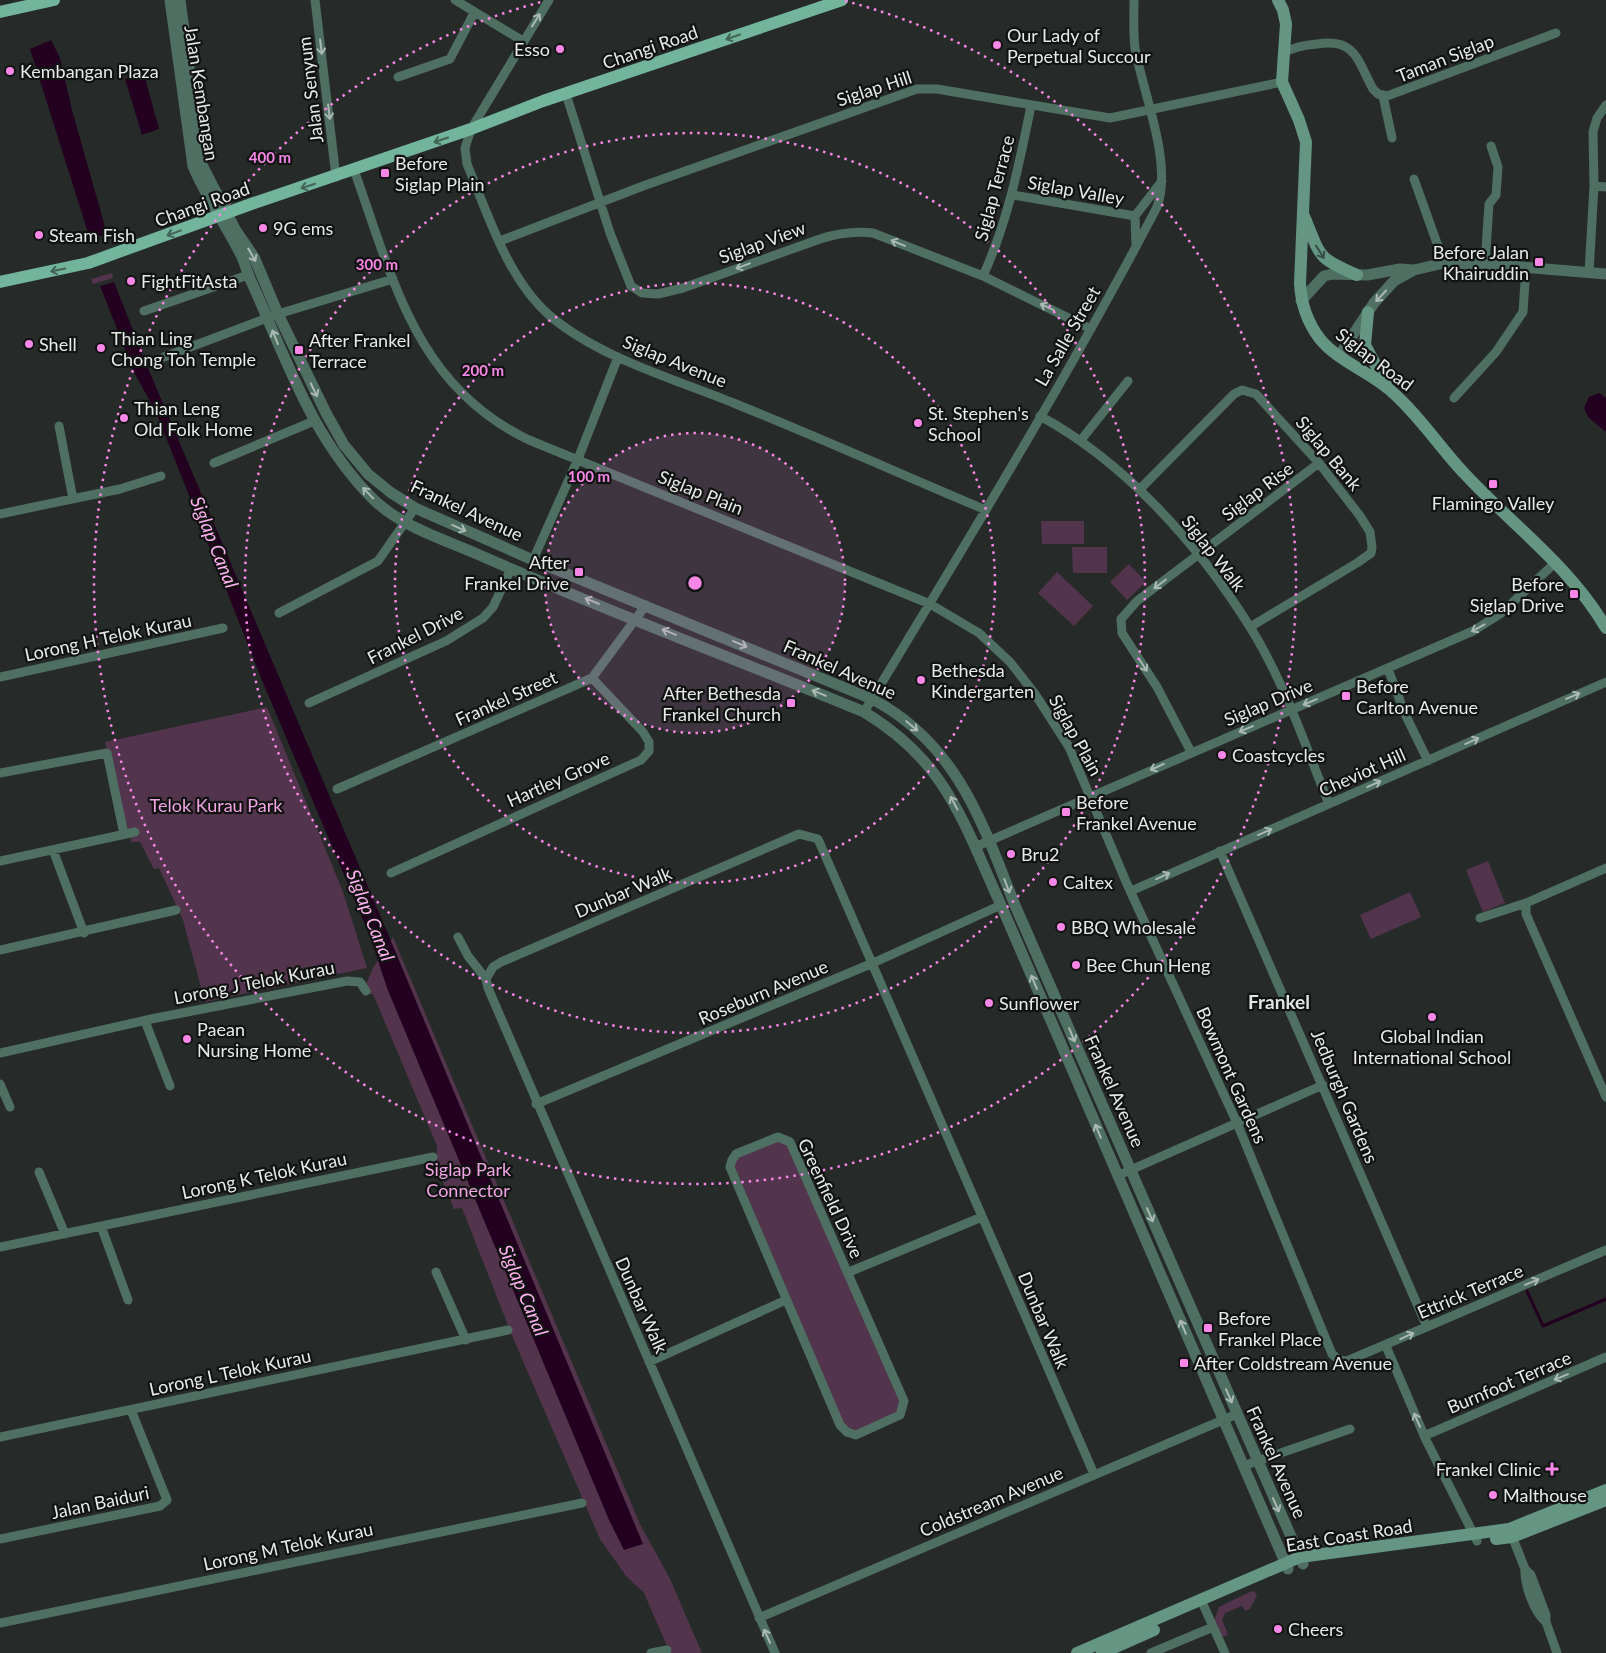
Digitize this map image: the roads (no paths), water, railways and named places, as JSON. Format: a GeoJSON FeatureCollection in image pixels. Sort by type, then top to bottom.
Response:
{"type":"FeatureCollection","features":[{"type":"Feature","properties":{"kind":"main road"},"geometry":{"type":"LineString","coordinates":[[0,12],[54,0]]}},
{"type":"Feature","properties":{"kind":"main road","name":"Changi Road"},"geometry":{"type":"LineString","coordinates":[[0,282],[88,263],[336,177],[566,94],[842,0]]}},
{"type":"Feature","properties":{"kind":"main road","name":"Siglap Road"},"geometry":{"type":"LineString","coordinates":[[1278,0],[1285,17],[1283,53],[1278,83],[1302,128],[1306,142],[1300,301],[1317,335],[1339,356],[1389,389],[1416,415],[1464,472],[1553,560],[1590,601],[1606,628]]}},
{"type":"Feature","properties":{"kind":"main road"},"geometry":{"type":"LineString","coordinates":[[1302,211],[1319,252],[1325,260],[1357,275]]}},
{"type":"Feature","properties":{"kind":"main road"},"geometry":{"type":"LineString","coordinates":[[1368,312],[1365,345],[1389,389]]}},
{"type":"Feature","properties":{"kind":"main road","name":"East Coast Road"},"geometry":{"type":"LineString","coordinates":[[1510,1533],[1606,1490]]}},
{"type":"Feature","properties":{"kind":"main road","name":"East Coast Road"},"geometry":{"type":"LineString","coordinates":[[1102,1653],[1202,1604],[1301,1560],[1510,1533],[1606,1500]]}},
{"type":"Feature","properties":{"kind":"main road","name":"East Coast Road"},"geometry":{"type":"LineString","coordinates":[[1078,1653],[1202,1604]]}},
{"type":"Feature","properties":{"kind":"street","name":"Jalan Kembangan"},"geometry":{"type":"LineString","coordinates":[[170,0],[193,166],[201,185],[223,215]]}},
{"type":"Feature","properties":{"kind":"street","name":"Jalan Kembangan"},"geometry":{"type":"LineString","coordinates":[[180,0],[202,165],[223,215]]}},
{"type":"Feature","properties":{"kind":"street","name":"Jalan Senyum"},"geometry":{"type":"LineString","coordinates":[[315,0],[336,177]]}},
{"type":"Feature","properties":{"kind":"street"},"geometry":{"type":"LineString","coordinates":[[455,0],[523,41]]}},
{"type":"Feature","properties":{"kind":"street"},"geometry":{"type":"LineString","coordinates":[[471,129],[549,0]]}},
{"type":"Feature","properties":{"kind":"street","name":"La Salle Street"},"geometry":{"type":"LineString","coordinates":[[864,712],[986,510],[1091,329],[1158,207],[1162,180],[1151,109],[1135,47],[1134,1]]}},
{"type":"Feature","properties":{"kind":"street"},"geometry":{"type":"LineString","coordinates":[[398,77],[450,59],[474,12]]}},
{"type":"Feature","properties":{"kind":"street","name":"Taman Siglap"},"geometry":{"type":"LineString","coordinates":[[1283,53],[1295,47],[1332,41],[1340,42],[1351,50],[1373,89],[1383,96],[1400,93],[1556,33]]}},
{"type":"Feature","properties":{"kind":"street","name":"Siglap Hill"},"geometry":{"type":"LineString","coordinates":[[500,241],[600,202],[917,89],[937,89],[1110,118],[1278,83]]}},
{"type":"Feature","properties":{"kind":"street","name":"Siglap View"},"geometry":{"type":"LineString","coordinates":[[566,94],[600,202],[631,286],[636,290],[650,295],[683,288],[841,232],[855,231],[873,233],[983,276],[1091,329]]}},
{"type":"Feature","properties":{"kind":"street"},"geometry":{"type":"LineString","coordinates":[[1383,96],[1392,138]]}},
{"type":"Feature","properties":{"kind":"street","name":"Siglap Terrace"},"geometry":{"type":"LineString","coordinates":[[983,276],[999,242],[1013,195],[1031,106]]}},
{"type":"Feature","properties":{"kind":"street"},"geometry":{"type":"LineString","coordinates":[[1589,273],[1594,186],[1594,126],[1606,106]]}},
{"type":"Feature","properties":{"kind":"street","name":"Siglap Avenue"},"geometry":{"type":"LineString","coordinates":[[471,129],[465,148],[466,164],[512,270],[525,289],[548,314],[572,332],[618,357],[737,404],[986,510]]}},
{"type":"Feature","properties":{"kind":"street"},"geometry":{"type":"LineString","coordinates":[[1485,264],[1489,204],[1496,196],[1498,167],[1490,146]]}},
{"type":"Feature","properties":{"kind":"street","name":"Siglap Plain"},"geometry":{"type":"LineString","coordinates":[[354,170],[402,302],[427,350],[467,398],[500,426],[930,604],[979,633],[1023,677],[1069,748],[1090,797]]}},
{"type":"Feature","properties":{"kind":"street"},"geometry":{"type":"LineString","coordinates":[[1414,179],[1444,263]]}},
{"type":"Feature","properties":{"kind":"street"},"geometry":{"type":"LineString","coordinates":[[1136,247],[1135,216],[1162,180]]}},
{"type":"Feature","properties":{"kind":"street"},"geometry":{"type":"LineString","coordinates":[[1594,186],[1606,187]]}},
{"type":"Feature","properties":{"kind":"street","name":"Siglap Valley"},"geometry":{"type":"LineString","coordinates":[[1013,195],[1135,216]]}},
{"type":"Feature","properties":{"kind":"street","name":"Frankel Avenue"},"geometry":{"type":"LineString","coordinates":[[223,215],[248,275],[273,316],[344,445],[368,474],[390,492],[414,508],[533,560],[872,699],[909,723],[943,757],[973,803],[990,841],[1014,903],[1301,1560]]}},
{"type":"Feature","properties":{"kind":"street","name":"Frankel Avenue"},"geometry":{"type":"LineString","coordinates":[[223,215],[254,257],[273,316],[314,421],[330,448],[351,475],[377,502],[406,522],[511,569],[864,712],[900,736],[931,767],[957,807],[1001,905],[1286,1566]]}},
{"type":"Feature","properties":{"kind":"street"},"geometry":{"type":"LineString","coordinates":[[1300,301],[1324,276],[1414,270],[1444,263],[1526,266],[1606,274]]}},
{"type":"Feature","properties":{"kind":"street"},"geometry":{"type":"LineString","coordinates":[[1454,398],[1496,352],[1523,312],[1526,266]]}},
{"type":"Feature","properties":{"kind":"street"},"geometry":{"type":"LineString","coordinates":[[1339,356],[1368,312],[1394,282],[1414,270]]}},
{"type":"Feature","properties":{"kind":"street"},"geometry":{"type":"LineString","coordinates":[[1388,271],[1397,272],[1394,282]]}},
{"type":"Feature","properties":{"kind":"street"},"geometry":{"type":"LineString","coordinates":[[144,311],[248,275]]}},
{"type":"Feature","properties":{"kind":"street"},"geometry":{"type":"LineString","coordinates":[[164,357],[273,316],[394,279]]}},
{"type":"Feature","properties":{"kind":"street"},"geometry":{"type":"LineString","coordinates":[[533,560],[578,459],[618,357]]}},
{"type":"Feature","properties":{"kind":"street"},"geometry":{"type":"LineString","coordinates":[[1082,440],[1128,381]]}},
{"type":"Feature","properties":{"kind":"street","name":"Siglap Bank"},"geometry":{"type":"LineString","coordinates":[[1141,488],[1234,394],[1242,390],[1256,394],[1319,463],[1366,524],[1372,539],[1370,553],[1358,563],[1250,627]]}},
{"type":"Feature","properties":{"kind":"street","name":"Siglap Walk"},"geometry":{"type":"LineString","coordinates":[[1040,416],[1082,440],[1141,488],[1199,555],[1250,627],[1291,710],[1329,804]]}},
{"type":"Feature","properties":{"kind":"street"},"geometry":{"type":"LineString","coordinates":[[214,463],[314,421]]}},
{"type":"Feature","properties":{"kind":"street"},"geometry":{"type":"LineString","coordinates":[[59,426],[74,499]]}},
{"type":"Feature","properties":{"kind":"street","name":"Siglap Rise"},"geometry":{"type":"LineString","coordinates":[[1191,752],[1157,687],[1122,633],[1121,619],[1137,601],[1319,463]]}},
{"type":"Feature","properties":{"kind":"street"},"geometry":{"type":"LineString","coordinates":[[0,514],[120,489],[161,476]]}},
{"type":"Feature","properties":{"kind":"street"},"geometry":{"type":"LineString","coordinates":[[279,612],[378,561],[414,508]]}},
{"type":"Feature","properties":{"kind":"street","name":"Siglap Drive"},"geometry":{"type":"LineString","coordinates":[[975,848],[1191,752],[1388,669],[1482,626],[1515,600],[1555,563],[1553,560]]}},
{"type":"Feature","properties":{"kind":"street","name":"Frankel Drive"},"geometry":{"type":"LineString","coordinates":[[310,703],[446,641],[483,618],[493,607],[511,569]]}},
{"type":"Feature","properties":{"kind":"street","name":"Frankel Street"},"geometry":{"type":"LineString","coordinates":[[337,789],[592,678],[646,605]]}},
{"type":"Feature","properties":{"kind":"street","name":"Lorong H Telok Kurau"},"geometry":{"type":"LineString","coordinates":[[0,677],[223,628]]}},
{"type":"Feature","properties":{"kind":"street"},"geometry":{"type":"LineString","coordinates":[[1388,669],[1405,714],[1428,761]]}},
{"type":"Feature","properties":{"kind":"street","name":"Hartley Grove"},"geometry":{"type":"LineString","coordinates":[[391,872],[641,760],[649,752],[649,742],[592,678]]}},
{"type":"Feature","properties":{"kind":"street","name":"Cheviot Hill"},"geometry":{"type":"LineString","coordinates":[[1131,891],[1606,682]]}},
{"type":"Feature","properties":{"kind":"street"},"geometry":{"type":"LineString","coordinates":[[0,773],[107,753],[129,833],[0,861]]}},
{"type":"Feature","properties":{"kind":"street","name":"Bowmont Gardens"},"geometry":{"type":"LineString","coordinates":[[1090,797],[1237,1123],[1332,1354],[1339,1360],[1347,1361]]}},
{"type":"Feature","properties":{"kind":"street","name":"Dunbar Walk"},"geometry":{"type":"LineString","coordinates":[[775,1653],[536,1104],[488,988],[486,979],[493,967],[501,962],[799,834],[818,839],[1094,1474]]}},
{"type":"Feature","properties":{"kind":"street"},"geometry":{"type":"LineString","coordinates":[[53,850],[84,933]]}},
{"type":"Feature","properties":{"kind":"street","name":"Jedburgh Gardens"},"geometry":{"type":"LineString","coordinates":[[1220,851],[1427,1327]]}},
{"type":"Feature","properties":{"kind":"street"},"geometry":{"type":"LineString","coordinates":[[1480,918],[1526,903],[1606,868]]}},
{"type":"Feature","properties":{"kind":"street"},"geometry":{"type":"LineString","coordinates":[[1526,903],[1526,914],[1606,1097]]}},
{"type":"Feature","properties":{"kind":"street","name":"Roseburn Avenue"},"geometry":{"type":"LineString","coordinates":[[536,1104],[873,964],[1001,905]]}},
{"type":"Feature","properties":{"kind":"street"},"geometry":{"type":"LineString","coordinates":[[0,950],[84,933],[176,910]]}},
{"type":"Feature","properties":{"kind":"street"},"geometry":{"type":"LineString","coordinates":[[458,937],[468,956],[486,979]]}},
{"type":"Feature","properties":{"kind":"street","name":"Lorong J Telok Kurau"},"geometry":{"type":"LineString","coordinates":[[0,1053],[145,1021],[347,981],[360,982],[366,991]]}},
{"type":"Feature","properties":{"kind":"street"},"geometry":{"type":"LineString","coordinates":[[145,1021],[170,1086]]}},
{"type":"Feature","properties":{"kind":"street"},"geometry":{"type":"LineString","coordinates":[[0,1084],[10,1108]]}},
{"type":"Feature","properties":{"kind":"street"},"geometry":{"type":"LineString","coordinates":[[1117,1176],[1323,1085]]}},
{"type":"Feature","properties":{"kind":"street","name":"Greenfield Drive"},"geometry":{"type":"LineString","coordinates":[[778,1137],[790,1142],[849,1272],[904,1401],[900,1415],[856,1435],[847,1432],[840,1425],[786,1300],[731,1170],[730,1163],[736,1154],[778,1137]]}},
{"type":"Feature","properties":{"kind":"street","name":"Lorong K Telok Kurau"},"geometry":{"type":"LineString","coordinates":[[0,1248],[433,1157]]}},
{"type":"Feature","properties":{"kind":"street"},"geometry":{"type":"LineString","coordinates":[[39,1172],[65,1234]]}},
{"type":"Feature","properties":{"kind":"street","name":"Greenfield Drive"},"geometry":{"type":"LineString","coordinates":[[849,1272],[982,1217]]}},
{"type":"Feature","properties":{"kind":"street"},"geometry":{"type":"LineString","coordinates":[[101,1226],[128,1300]]}},
{"type":"Feature","properties":{"kind":"street","name":"Ettrick Terrace"},"geometry":{"type":"LineString","coordinates":[[1347,1361],[1386,1346],[1606,1250]]}},
{"type":"Feature","properties":{"kind":"street"},"geometry":{"type":"LineString","coordinates":[[436,1272],[466,1340]]}},
{"type":"Feature","properties":{"kind":"street"},"geometry":{"type":"LineString","coordinates":[[649,1362],[786,1300]]}},
{"type":"Feature","properties":{"kind":"street","name":"Lorong L Telok Kurau"},"geometry":{"type":"LineString","coordinates":[[0,1437],[508,1330]]}},
{"type":"Feature","properties":{"kind":"street"},"geometry":{"type":"LineString","coordinates":[[1386,1346],[1424,1436],[1475,1537]]}},
{"type":"Feature","properties":{"kind":"street","name":"Burnfoot Terrace"},"geometry":{"type":"LineString","coordinates":[[1424,1436],[1606,1357]]}},
{"type":"Feature","properties":{"kind":"street","name":"Jalan Baiduri"},"geometry":{"type":"LineString","coordinates":[[0,1539],[160,1506],[167,1500],[131,1410]]}},
{"type":"Feature","properties":{"kind":"street","name":"Coldstream Avenue"},"geometry":{"type":"LineString","coordinates":[[759,1618],[1237,1414]]}},
{"type":"Feature","properties":{"kind":"street"},"geometry":{"type":"LineString","coordinates":[[1243,1466],[1350,1429]]}},
{"type":"Feature","properties":{"kind":"street","name":"Lorong M Telok Kurau"},"geometry":{"type":"LineString","coordinates":[[0,1622],[582,1503]]}},
{"type":"Feature","properties":{"kind":"street"},"geometry":{"type":"LineString","coordinates":[[1510,1533],[1525,1570],[1531,1575],[1546,1615],[1546,1622],[1557,1653]]}},
{"type":"Feature","properties":{"kind":"street"},"geometry":{"type":"LineString","coordinates":[[1202,1604],[1225,1653]]}},
{"type":"Feature","properties":{"kind":"street"},"geometry":{"type":"LineString","coordinates":[[1152,1653],[1213,1627]]}},
{"type":"Feature","properties":{"kind":"street"},"geometry":{"type":"LineString","coordinates":[[651,1653],[667,1650]]}},
{"type":"Feature","properties":{"kind":"water"},"geometry":{"type":"Polygon","coordinates":[[[51,40],[60,58],[72,110],[107,234],[90,239],[30,49],[51,40]]]}},
{"type":"Feature","properties":{"kind":"water"},"geometry":{"type":"Polygon","coordinates":[[[144,74],[159,129],[142,135],[125,79],[144,74]]]}},
{"type":"Feature","properties":{"kind":"water","name":"Siglap Canal"},"geometry":{"type":"Polygon","coordinates":[[[114,282],[148,368],[388,934],[643,1544],[624,1550],[609,1520],[387,988],[371,939],[261,678],[156,412],[135,374],[100,286],[114,282]]]}},
{"type":"Feature","properties":{"kind":"water"},"geometry":{"type":"Polygon","coordinates":[[[1599,393],[1606,398],[1606,432],[1588,417],[1584,408],[1589,397],[1599,393]]]}},
{"type":"Feature","properties":{"kind":"waterway"},"geometry":{"type":"LineString","coordinates":[[1527,1291],[1543,1326],[1606,1299]]}},
{"type":"Feature","properties":{"kind":"place","name":"Our Lady of Perpetual Succour"},"geometry":{"type":"Point","coordinates":[997,45]}},
{"type":"Feature","properties":{"kind":"place","name":"Esso"},"geometry":{"type":"Point","coordinates":[560,49]}},
{"type":"Feature","properties":{"kind":"place","name":"Kembangan Plaza"},"geometry":{"type":"Point","coordinates":[10,71]}},
{"type":"Feature","properties":{"kind":"place","name":"Before Siglap Plain"},"geometry":{"type":"Point","coordinates":[385,173]}},
{"type":"Feature","properties":{"kind":"place","name":"9G ems"},"geometry":{"type":"Point","coordinates":[263,228]}},
{"type":"Feature","properties":{"kind":"place","name":"Steam Fish"},"geometry":{"type":"Point","coordinates":[39,235]}},
{"type":"Feature","properties":{"kind":"place","name":"Before Jalan Khairuddin"},"geometry":{"type":"Point","coordinates":[1539,262]}},
{"type":"Feature","properties":{"kind":"place","name":"FightFitAsta"},"geometry":{"type":"Point","coordinates":[131,281]}},
{"type":"Feature","properties":{"kind":"place","name":"Shell"},"geometry":{"type":"Point","coordinates":[29,344]}},
{"type":"Feature","properties":{"kind":"place","name":"Thian Ling Chong Toh Temple"},"geometry":{"type":"Point","coordinates":[101,348]}},
{"type":"Feature","properties":{"kind":"place","name":"After Frankel Terrace"},"geometry":{"type":"Point","coordinates":[299,350]}},
{"type":"Feature","properties":{"kind":"place","name":"Thian Leng Old Folk Home"},"geometry":{"type":"Point","coordinates":[124,418]}},
{"type":"Feature","properties":{"kind":"place","name":"St. Stephen's School"},"geometry":{"type":"Point","coordinates":[918,423]}},
{"type":"Feature","properties":{"kind":"place","name":"Flamingo Valley"},"geometry":{"type":"Point","coordinates":[1493,484]}},
{"type":"Feature","properties":{"kind":"place","name":"After Frankel Drive"},"geometry":{"type":"Point","coordinates":[579,572]}},
{"type":"Feature","properties":{"kind":"place","name":"Before Siglap Drive"},"geometry":{"type":"Point","coordinates":[1574,594]}},
{"type":"Feature","properties":{"kind":"place","name":"Bethesda Kindergarten"},"geometry":{"type":"Point","coordinates":[921,680]}},
{"type":"Feature","properties":{"kind":"place","name":"Before Carlton Avenue"},"geometry":{"type":"Point","coordinates":[1346,696]}},
{"type":"Feature","properties":{"kind":"place","name":"After Bethesda Frankel Church"},"geometry":{"type":"Point","coordinates":[791,703]}},
{"type":"Feature","properties":{"kind":"place","name":"Coastcycles"},"geometry":{"type":"Point","coordinates":[1222,755]}},
{"type":"Feature","properties":{"kind":"place","name":"Before Frankel Avenue"},"geometry":{"type":"Point","coordinates":[1066,812]}},
{"type":"Feature","properties":{"kind":"place","name":"Bru2"},"geometry":{"type":"Point","coordinates":[1011,854]}},
{"type":"Feature","properties":{"kind":"place","name":"Caltex"},"geometry":{"type":"Point","coordinates":[1053,882]}},
{"type":"Feature","properties":{"kind":"place","name":"BBQ Wholesale"},"geometry":{"type":"Point","coordinates":[1061,927]}},
{"type":"Feature","properties":{"kind":"place","name":"Bee Chun Heng"},"geometry":{"type":"Point","coordinates":[1076,965]}},
{"type":"Feature","properties":{"kind":"place","name":"Sunflower"},"geometry":{"type":"Point","coordinates":[989,1003]}},
{"type":"Feature","properties":{"kind":"place","name":"Global Indian International School"},"geometry":{"type":"Point","coordinates":[1432,1017]}},
{"type":"Feature","properties":{"kind":"place","name":"Paean Nursing Home"},"geometry":{"type":"Point","coordinates":[187,1039]}},
{"type":"Feature","properties":{"kind":"place","name":"Before Frankel Place"},"geometry":{"type":"Point","coordinates":[1208,1328]}},
{"type":"Feature","properties":{"kind":"place","name":"After Coldstream Avenue"},"geometry":{"type":"Point","coordinates":[1184,1363]}},
{"type":"Feature","properties":{"kind":"place","name":"Frankel Clinic"},"geometry":{"type":"Point","coordinates":[1552,1469]}},
{"type":"Feature","properties":{"kind":"place","name":"Malthouse"},"geometry":{"type":"Point","coordinates":[1493,1495]}},
{"type":"Feature","properties":{"kind":"place","name":"Cheers"},"geometry":{"type":"Point","coordinates":[1278,1629]}},
{"type":"Feature","properties":{"kind":"district","name":"Frankel"},"geometry":{"type":"Point","coordinates":[1279,1001]}},
{"type":"Feature","properties":{"kind":"park label","name":"Telok Kurau Park"},"geometry":{"type":"Point","coordinates":[216,805]}},
{"type":"Feature","properties":{"kind":"park label","name":"Siglap Park Connector"},"geometry":{"type":"Point","coordinates":[468,1179]}}]}
